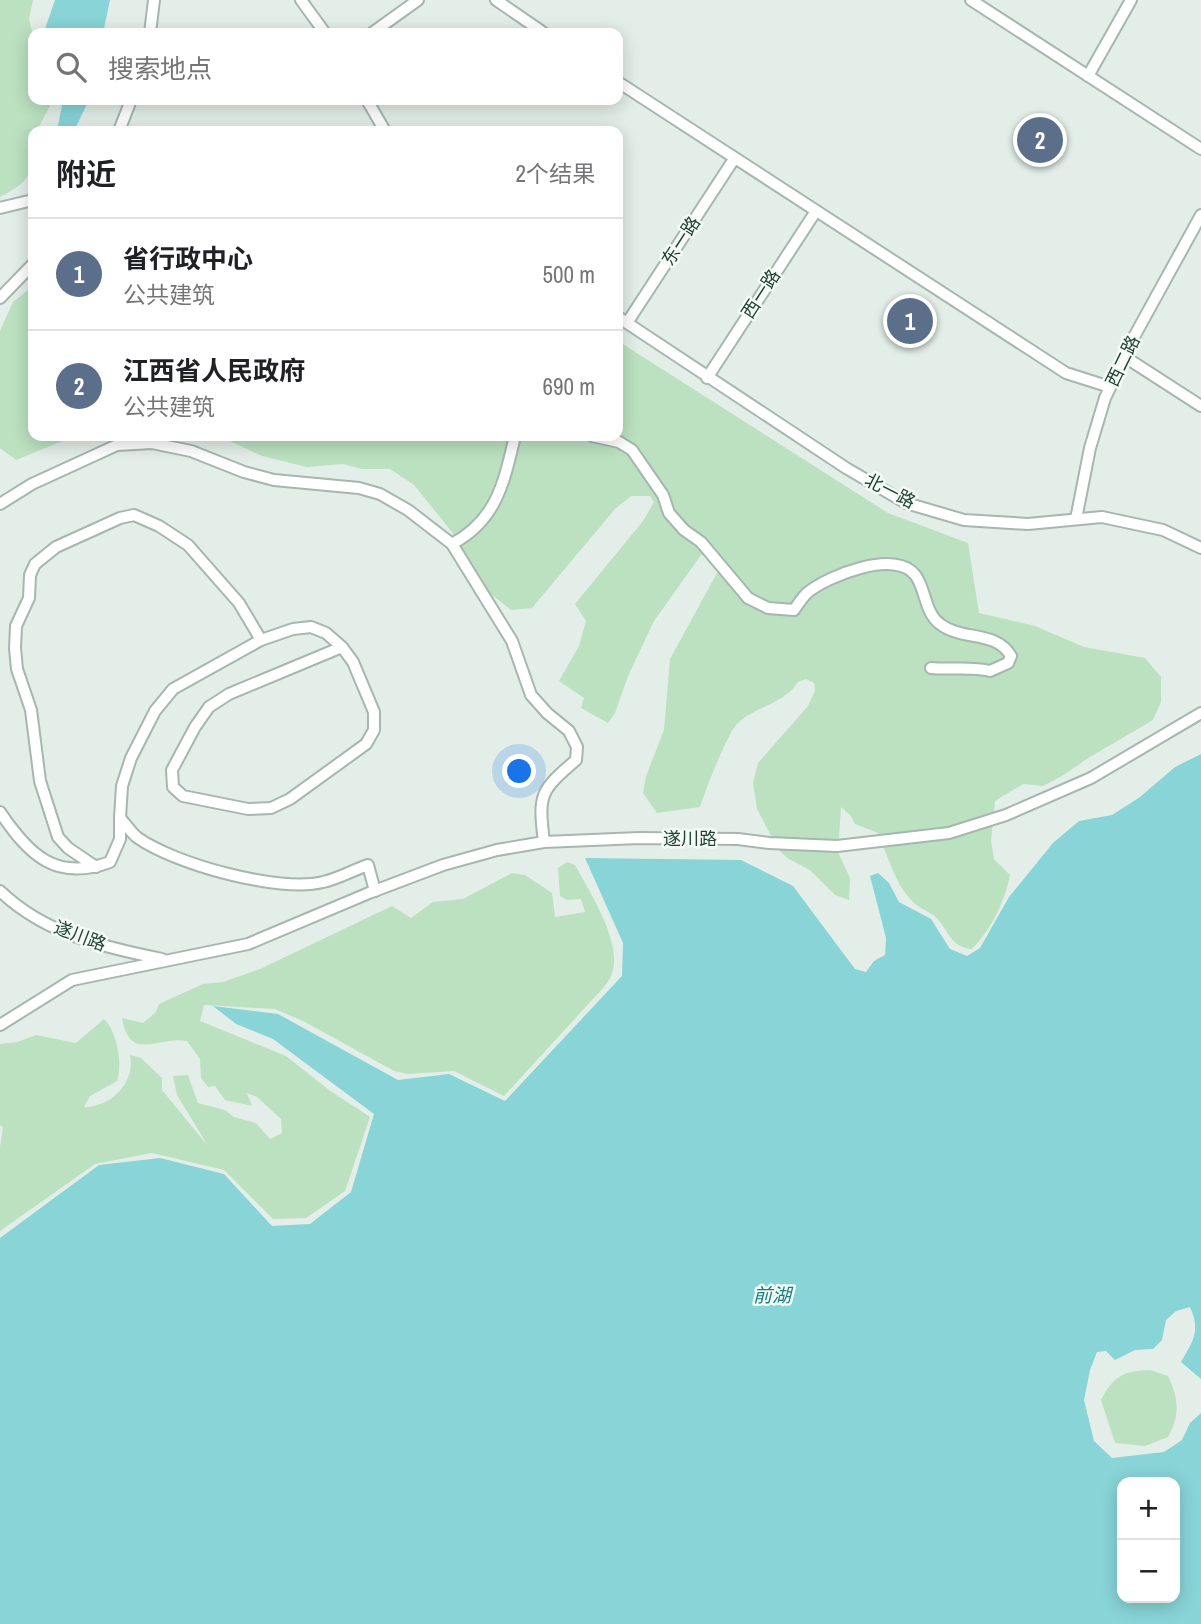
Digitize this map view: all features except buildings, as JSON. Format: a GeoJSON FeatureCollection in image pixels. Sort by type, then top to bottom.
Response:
{"type":"FeatureCollection","features":[{"type":"Feature","properties":{"kind":"street"},"geometry":{"type":"LineString","coordinates":[[151,28],[154,0]]}},
{"type":"Feature","properties":{"kind":"street"},"geometry":{"type":"LineString","coordinates":[[301,0],[321,28]]}},
{"type":"Feature","properties":{"kind":"street"},"geometry":{"type":"LineString","coordinates":[[379,28],[418,0]]}},
{"type":"Feature","properties":{"kind":"street"},"geometry":{"type":"LineString","coordinates":[[496,0],[537,28]]}},
{"type":"Feature","properties":{"kind":"street"},"geometry":{"type":"LineString","coordinates":[[971,0],[1201,149]]}},
{"type":"Feature","properties":{"kind":"street"},"geometry":{"type":"LineString","coordinates":[[1088,76],[1131,0]]}},
{"type":"Feature","properties":{"kind":"street"},"geometry":{"type":"LineString","coordinates":[[623,85],[1066,373],[1110,387]]}},
{"type":"Feature","properties":{"kind":"street"},"geometry":{"type":"LineString","coordinates":[[121,126],[129,105]]}},
{"type":"Feature","properties":{"kind":"street"},"geometry":{"type":"LineString","coordinates":[[370,105],[382,126]]}},
{"type":"Feature","properties":{"kind":"street","name":"东一路"},"geometry":{"type":"LineString","coordinates":[[623,320],[734,159]]}},
{"type":"Feature","properties":{"kind":"street"},"geometry":{"type":"LineString","coordinates":[[0,208],[28,201]]}},
{"type":"Feature","properties":{"kind":"street","name":"西一路"},"geometry":{"type":"LineString","coordinates":[[707,378],[816,211]]}},
{"type":"Feature","properties":{"kind":"street","name":"西二路"},"geometry":{"type":"LineString","coordinates":[[1076,519],[1090,448],[1110,387],[1201,215]]}},
{"type":"Feature","properties":{"kind":"street"},"geometry":{"type":"LineString","coordinates":[[0,298],[28,269]]}},
{"type":"Feature","properties":{"kind":"street","name":"北一路"},"geometry":{"type":"LineString","coordinates":[[623,320],[846,468],[906,503],[964,520],[1028,524],[1102,517],[1163,530],[1201,548]]}},
{"type":"Feature","properties":{"kind":"street"},"geometry":{"type":"LineString","coordinates":[[1125,356],[1201,406]]}},
{"type":"Feature","properties":{"kind":"street"},"geometry":{"type":"LineString","coordinates":[[0,504],[32,484],[117,445],[140,441]]}},
{"type":"Feature","properties":{"kind":"street"},"geometry":{"type":"LineString","coordinates":[[158,441],[274,480],[359,488],[380,494],[408,510],[452,544],[512,641],[531,695],[569,731],[577,747],[576,760],[548,784],[541,799],[544,842]]}},
{"type":"Feature","properties":{"kind":"street"},"geometry":{"type":"LineString","coordinates":[[452,544],[468,535],[489,512],[500,493],[514,441]]}},
{"type":"Feature","properties":{"kind":"street"},"geometry":{"type":"LineString","coordinates":[[614,441],[632,450],[663,495],[669,513],[684,530],[701,542],[748,598],[768,608],[794,610],[804,595],[843,573],[874,566],[900,566],[915,575],[930,612],[938,623],[953,631],[1004,645],[1011,656],[1008,663],[990,671],[974,667],[954,670],[931,668]]}},
{"type":"Feature","properties":{"kind":"street"},"geometry":{"type":"LineString","coordinates":[[96,867],[68,848],[58,837],[40,781],[31,710],[17,669],[16,626],[29,598],[30,575],[34,564],[56,547],[120,517],[134,515],[159,526],[188,545],[239,603],[261,640]]}},
{"type":"Feature","properties":{"kind":"street"},"geometry":{"type":"LineString","coordinates":[[0,813],[33,854],[48,862],[77,870],[110,862],[120,839],[122,786],[131,758],[155,711],[173,689],[261,640],[293,629],[311,627],[326,633],[342,647],[353,662],[374,712],[374,730],[366,744],[290,799],[271,808],[248,809],[183,796],[173,787],[172,770],[209,707],[229,694],[342,647]]}},
{"type":"Feature","properties":{"kind":"street","name":"遂川路"},"geometry":{"type":"LineString","coordinates":[[0,1025],[72,980],[248,944],[376,891],[443,866],[497,850],[544,842],[639,838],[725,839],[837,846],[949,833],[1006,815],[1091,778],[1201,712]]}},
{"type":"Feature","properties":{"kind":"street"},"geometry":{"type":"LineString","coordinates":[[120,818],[136,837],[182,860],[212,870],[290,884],[322,883],[368,865],[376,891]]}},
{"type":"Feature","properties":{"kind":"street","name":"遂川路"},"geometry":{"type":"LineString","coordinates":[[0,891],[18,909],[71,936],[107,948],[170,960]]}},
{"type":"Feature","properties":{"kind":"green space"},"geometry":{"type":"Polygon","coordinates":[[[0,0],[33,0],[29,19],[31,28],[28,28],[28,105],[50,105],[40,126],[28,126],[28,175],[12,191],[0,197],[0,0]]]}},
{"type":"Feature","properties":{"kind":"green space"},"geometry":{"type":"Polygon","coordinates":[[[28,290],[28,441],[63,441],[16,460],[0,448],[0,331],[13,302],[28,290]]]}},
{"type":"Feature","properties":{"kind":"green space"},"geometry":{"type":"Polygon","coordinates":[[[623,344],[888,513],[968,543],[979,613],[1035,626],[1084,647],[1145,658],[1161,677],[1161,702],[1153,720],[1062,776],[1043,786],[1023,784],[995,801],[991,841],[994,859],[1010,875],[996,915],[972,949],[966,948],[956,943],[937,919],[907,895],[878,833],[855,824],[841,807],[838,852],[850,878],[849,900],[835,895],[810,870],[787,858],[778,849],[757,809],[753,783],[758,763],[808,706],[815,691],[814,683],[806,679],[798,682],[786,695],[746,717],[734,728],[717,762],[700,807],[657,813],[643,793],[646,776],[664,730],[670,659],[717,573],[717,562],[710,554],[701,555],[654,621],[628,676],[615,713],[608,723],[581,708],[584,698],[559,681],[579,646],[586,621],[575,604],[643,521],[654,502],[650,496],[631,496],[615,509],[532,608],[511,610],[467,575],[452,532],[414,485],[390,469],[362,469],[343,464],[307,467],[262,456],[230,441],[623,441],[623,344]]]}},
{"type":"Feature","properties":{"kind":"green space"},"geometry":{"type":"Polygon","coordinates":[[[567,862],[575,865],[609,932],[613,947],[612,973],[604,987],[504,1096],[454,1071],[407,1074],[394,1071],[305,1022],[275,1009],[204,1005],[200,1021],[286,1056],[329,1090],[370,1117],[345,1191],[306,1218],[273,1219],[224,1170],[152,1153],[95,1164],[0,1231],[0,1147],[3,1127],[0,1125],[0,1044],[17,1042],[36,1035],[76,1043],[104,1019],[115,1039],[119,1074],[117,1081],[90,1096],[84,1107],[103,1103],[119,1091],[129,1075],[130,1055],[141,1058],[162,1078],[162,1090],[208,1146],[177,1095],[173,1076],[188,1075],[198,1103],[225,1110],[234,1117],[256,1123],[270,1139],[282,1133],[281,1119],[257,1097],[247,1093],[252,1106],[225,1100],[215,1086],[208,1087],[201,1078],[200,1059],[187,1041],[139,1044],[126,1032],[122,1018],[143,1023],[156,1012],[159,1004],[203,984],[223,982],[260,969],[392,906],[411,918],[433,902],[463,899],[512,873],[525,875],[552,893],[555,917],[585,912],[581,899],[567,900],[560,896],[558,868],[567,862]]]}},
{"type":"Feature","properties":{"kind":"green space"},"geometry":{"type":"Polygon","coordinates":[[[1150,1370],[1168,1376],[1172,1384],[1177,1407],[1172,1429],[1168,1437],[1145,1446],[1115,1443],[1101,1400],[1110,1385],[1120,1376],[1150,1370]]]}},
{"type":"Feature","properties":{"kind":"water"},"geometry":{"type":"Polygon","coordinates":[[[55,0],[110,0],[104,28],[45,28],[55,0]]]}},
{"type":"Feature","properties":{"kind":"water"},"geometry":{"type":"Polygon","coordinates":[[[62,105],[87,105],[76,126],[58,126],[62,105]]]}},
{"type":"Feature","properties":{"kind":"water","name":"前湖"},"geometry":{"type":"Polygon","coordinates":[[[1201,754],[1201,1379],[1181,1362],[1194,1336],[1195,1323],[1190,1307],[1176,1311],[1166,1320],[1162,1340],[1153,1349],[1135,1350],[1115,1360],[1106,1351],[1097,1352],[1084,1400],[1094,1441],[1112,1458],[1164,1452],[1182,1440],[1190,1423],[1201,1413],[1201,1624],[0,1624],[0,1238],[99,1165],[160,1158],[224,1174],[272,1226],[310,1224],[351,1192],[374,1114],[273,1039],[236,1024],[213,1006],[278,1014],[398,1080],[449,1074],[505,1101],[622,976],[623,943],[585,858],[741,860],[793,886],[855,969],[866,972],[874,961],[885,955],[886,938],[870,876],[878,873],[889,883],[899,902],[931,919],[950,949],[967,956],[980,948],[1009,897],[1053,843],[1079,821],[1112,815],[1140,797],[1175,767],[1201,754]]]}},
{"type":"Feature","properties":{"kind":"place","name":"江西省人民政府"},"geometry":{"type":"Point","coordinates":[1040,140]}},
{"type":"Feature","properties":{"kind":"place","name":"省行政中心"},"geometry":{"type":"Point","coordinates":[910,321]}}]}
